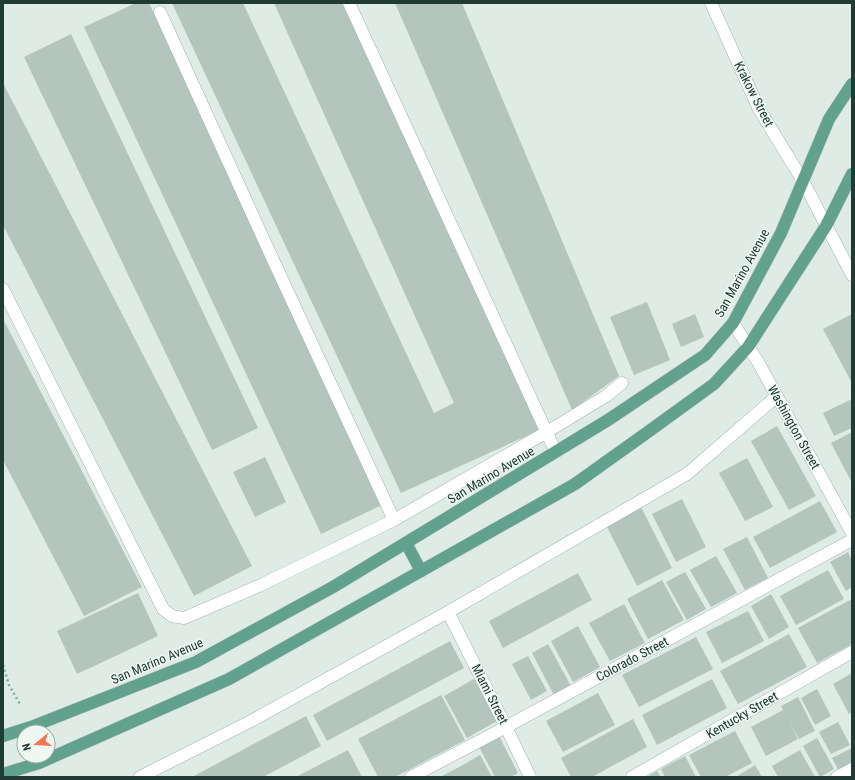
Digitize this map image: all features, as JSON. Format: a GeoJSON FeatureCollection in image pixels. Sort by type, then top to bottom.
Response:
{"type":"FeatureCollection","features":[{"type":"Feature","properties":{"kind":"main road","name":"San Marino Avenue"},"geometry":{"type":"LineString","coordinates":[[3,736],[31,727],[196,662],[333,587],[406,543],[608,420],[705,355],[733,323],[781,233],[829,119],[852,84]]}},
{"type":"Feature","properties":{"kind":"main road"},"geometry":{"type":"LineString","coordinates":[[4,777],[3,773],[39,763],[229,679],[422,572],[575,484],[657,426],[714,384],[748,346],[826,226],[852,174]]}},
{"type":"Feature","properties":{"kind":"main road"},"geometry":{"type":"LineString","coordinates":[[406,543],[422,572]]}},
{"type":"Feature","properties":{"kind":"street"},"geometry":{"type":"LineString","coordinates":[[349,3],[552,444],[557,451]]}},
{"type":"Feature","properties":{"kind":"street","name":"Krakow Street"},"geometry":{"type":"LineString","coordinates":[[711,3],[759,108],[803,181],[852,275]]}},
{"type":"Feature","properties":{"kind":"street"},"geometry":{"type":"LineString","coordinates":[[160,12],[394,520]]}},
{"type":"Feature","properties":{"kind":"street"},"geometry":{"type":"LineString","coordinates":[[3,289],[163,609],[172,616],[184,618],[254,588],[394,520],[547,432],[606,396],[622,383]]}},
{"type":"Feature","properties":{"kind":"street","name":"Washington Street"},"geometry":{"type":"LineString","coordinates":[[733,323],[758,362],[852,533]]}},
{"type":"Feature","properties":{"kind":"street"},"geometry":{"type":"LineString","coordinates":[[140,777],[251,721],[448,612],[688,474],[777,396]]}},
{"type":"Feature","properties":{"kind":"street","name":"Colorado Street"},"geometry":{"type":"LineString","coordinates":[[411,777],[852,540]]}},
{"type":"Feature","properties":{"kind":"street","name":"Miami Street"},"geometry":{"type":"LineString","coordinates":[[448,612],[530,777]]}},
{"type":"Feature","properties":{"kind":"street","name":"Kentucky Street"},"geometry":{"type":"LineString","coordinates":[[632,777],[852,652]]}},
{"type":"Feature","properties":{"kind":"street"},"geometry":{"type":"LineString","coordinates":[[837,777],[852,769]]}},
{"type":"Feature","properties":{"kind":"path"},"geometry":{"type":"LineString","coordinates":[[3,665],[9,685]]}},
{"type":"Feature","properties":{"kind":"building"},"geometry":{"type":"Polygon","coordinates":[[[136,3],[149,3],[384,504],[321,534],[84,27],[136,3]]]}},
{"type":"Feature","properties":{"kind":"building"},"geometry":{"type":"Polygon","coordinates":[[[172,3],[243,3],[434,413],[454,403],[274,3],[347,3],[540,430],[401,493],[172,3]]]}},
{"type":"Feature","properties":{"kind":"building"},"geometry":{"type":"Polygon","coordinates":[[[395,3],[462,3],[619,376],[572,410],[395,3]]]}},
{"type":"Feature","properties":{"kind":"building"},"geometry":{"type":"Polygon","coordinates":[[[71,34],[258,428],[212,450],[24,57],[71,34]]]}},
{"type":"Feature","properties":{"kind":"building"},"geometry":{"type":"Polygon","coordinates":[[[3,83],[252,566],[194,596],[3,225],[3,83]]]}},
{"type":"Feature","properties":{"kind":"building"},"geometry":{"type":"Polygon","coordinates":[[[647,302],[670,360],[634,375],[610,317],[647,302]]]}},
{"type":"Feature","properties":{"kind":"building"},"geometry":{"type":"Polygon","coordinates":[[[695,314],[704,337],[681,347],[672,324],[695,314]]]}},
{"type":"Feature","properties":{"kind":"building"},"geometry":{"type":"Polygon","coordinates":[[[852,314],[852,383],[823,329],[852,314]]]}},
{"type":"Feature","properties":{"kind":"building"},"geometry":{"type":"Polygon","coordinates":[[[3,319],[142,587],[84,616],[3,460],[3,319]]]}},
{"type":"Feature","properties":{"kind":"building"},"geometry":{"type":"Polygon","coordinates":[[[852,399],[852,428],[834,436],[823,413],[852,399]]]}},
{"type":"Feature","properties":{"kind":"building"},"geometry":{"type":"Polygon","coordinates":[[[777,426],[816,496],[789,510],[751,441],[777,426]]]}},
{"type":"Feature","properties":{"kind":"building"},"geometry":{"type":"Polygon","coordinates":[[[852,432],[852,483],[831,443],[852,432]]]}},
{"type":"Feature","properties":{"kind":"building"},"geometry":{"type":"Polygon","coordinates":[[[265,457],[286,502],[255,517],[233,472],[265,457]]]}},
{"type":"Feature","properties":{"kind":"building"},"geometry":{"type":"Polygon","coordinates":[[[747,458],[773,507],[745,521],[719,473],[747,458]]]}},
{"type":"Feature","properties":{"kind":"building"},"geometry":{"type":"Polygon","coordinates":[[[682,499],[706,547],[676,562],[652,514],[682,499]]]}},
{"type":"Feature","properties":{"kind":"building"},"geometry":{"type":"Polygon","coordinates":[[[820,501],[837,532],[770,568],[753,537],[820,501]]]}},
{"type":"Feature","properties":{"kind":"building"},"geometry":{"type":"Polygon","coordinates":[[[641,507],[672,568],[637,586],[606,525],[641,507]]]}},
{"type":"Feature","properties":{"kind":"building"},"geometry":{"type":"Polygon","coordinates":[[[747,537],[768,578],[745,590],[723,549],[747,537]]]}},
{"type":"Feature","properties":{"kind":"building"},"geometry":{"type":"Polygon","coordinates":[[[848,552],[852,561],[852,587],[846,591],[830,562],[848,552]]]}},
{"type":"Feature","properties":{"kind":"building"},"geometry":{"type":"Polygon","coordinates":[[[716,556],[737,593],[711,607],[690,570],[716,556]]]}},
{"type":"Feature","properties":{"kind":"building"},"geometry":{"type":"Polygon","coordinates":[[[828,570],[844,599],[796,625],[780,596],[828,570]]]}},
{"type":"Feature","properties":{"kind":"building"},"geometry":{"type":"Polygon","coordinates":[[[685,572],[706,609],[687,620],[666,582],[685,572]]]}},
{"type":"Feature","properties":{"kind":"building"},"geometry":{"type":"Polygon","coordinates":[[[578,573],[592,600],[503,648],[489,621],[578,573]]]}},
{"type":"Feature","properties":{"kind":"building"},"geometry":{"type":"Polygon","coordinates":[[[662,580],[684,620],[648,639],[627,599],[662,580]]]}},
{"type":"Feature","properties":{"kind":"building"},"geometry":{"type":"Polygon","coordinates":[[[138,593],[158,636],[77,674],[57,631],[138,593]]]}},
{"type":"Feature","properties":{"kind":"building"},"geometry":{"type":"Polygon","coordinates":[[[771,594],[789,627],[769,639],[751,606],[771,594]]]}},
{"type":"Feature","properties":{"kind":"building"},"geometry":{"type":"Polygon","coordinates":[[[852,599],[852,644],[817,663],[798,628],[852,599]]]}},
{"type":"Feature","properties":{"kind":"building"},"geometry":{"type":"Polygon","coordinates":[[[624,604],[645,643],[610,661],[589,623],[624,604]]]}},
{"type":"Feature","properties":{"kind":"building"},"geometry":{"type":"Polygon","coordinates":[[[748,611],[764,641],[722,663],[706,632],[748,611]]]}},
{"type":"Feature","properties":{"kind":"building"},"geometry":{"type":"Polygon","coordinates":[[[578,626],[600,667],[573,682],[551,641],[578,626]]]}},
{"type":"Feature","properties":{"kind":"building"},"geometry":{"type":"Polygon","coordinates":[[[789,634],[807,667],[738,704],[720,671],[789,634]]]}},
{"type":"Feature","properties":{"kind":"building"},"geometry":{"type":"Polygon","coordinates":[[[696,637],[713,669],[639,707],[622,675],[696,637]]]}},
{"type":"Feature","properties":{"kind":"building"},"geometry":{"type":"Polygon","coordinates":[[[450,641],[464,668],[327,741],[313,715],[450,641]]]}},
{"type":"Feature","properties":{"kind":"building"},"geometry":{"type":"Polygon","coordinates":[[[548,644],[571,686],[554,695],[532,653],[548,644]]]}},
{"type":"Feature","properties":{"kind":"building"},"geometry":{"type":"Polygon","coordinates":[[[528,656],[547,691],[531,700],[512,664],[528,656]]]}},
{"type":"Feature","properties":{"kind":"building"},"geometry":{"type":"Polygon","coordinates":[[[852,673],[852,712],[849,714],[833,684],[852,673]]]}},
{"type":"Feature","properties":{"kind":"building"},"geometry":{"type":"Polygon","coordinates":[[[474,679],[497,721],[467,738],[444,696],[474,679]]]}},
{"type":"Feature","properties":{"kind":"building"},"geometry":{"type":"Polygon","coordinates":[[[712,679],[727,708],[657,745],[642,715],[712,679]]]}},
{"type":"Feature","properties":{"kind":"building"},"geometry":{"type":"Polygon","coordinates":[[[817,689],[831,716],[815,725],[801,698],[817,689]]]}},
{"type":"Feature","properties":{"kind":"building"},"geometry":{"type":"Polygon","coordinates":[[[598,693],[615,725],[563,752],[546,721],[598,693]]]}},
{"type":"Feature","properties":{"kind":"building"},"geometry":{"type":"Polygon","coordinates":[[[441,695],[465,740],[395,777],[378,777],[358,739],[441,695]]]}},
{"type":"Feature","properties":{"kind":"building"},"geometry":{"type":"Polygon","coordinates":[[[798,697],[815,731],[799,739],[789,721],[798,739],[766,756],[751,727],[783,710],[781,706],[798,697]]]}},
{"type":"Feature","properties":{"kind":"building"},"geometry":{"type":"Polygon","coordinates":[[[306,716],[321,746],[299,758],[263,777],[192,777],[306,716]]]}},
{"type":"Feature","properties":{"kind":"building"},"geometry":{"type":"Polygon","coordinates":[[[633,719],[647,747],[592,777],[571,777],[561,758],[633,719]]]}},
{"type":"Feature","properties":{"kind":"building"},"geometry":{"type":"Polygon","coordinates":[[[838,722],[850,745],[831,754],[819,732],[838,722]]]}},
{"type":"Feature","properties":{"kind":"building"},"geometry":{"type":"Polygon","coordinates":[[[735,731],[752,763],[725,777],[701,777],[689,755],[735,731]]]}},
{"type":"Feature","properties":{"kind":"building"},"geometry":{"type":"Polygon","coordinates":[[[499,736],[518,773],[511,777],[495,777],[479,747],[499,736]]]}},
{"type":"Feature","properties":{"kind":"building"},"geometry":{"type":"Polygon","coordinates":[[[817,738],[834,769],[820,777],[803,746],[817,738]]]}},
{"type":"Feature","properties":{"kind":"building"},"geometry":{"type":"Polygon","coordinates":[[[852,748],[852,767],[840,773],[832,758],[852,748]]]}},
{"type":"Feature","properties":{"kind":"building"},"geometry":{"type":"Polygon","coordinates":[[[348,750],[362,777],[296,777],[315,767],[348,750]]]}},
{"type":"Feature","properties":{"kind":"building"},"geometry":{"type":"Polygon","coordinates":[[[800,750],[815,777],[778,777],[772,766],[800,750]]]}},
{"type":"Feature","properties":{"kind":"building"},"geometry":{"type":"Polygon","coordinates":[[[480,755],[492,777],[440,777],[463,765],[480,755]]]}},
{"type":"Feature","properties":{"kind":"building"},"geometry":{"type":"Polygon","coordinates":[[[685,756],[696,777],[665,777],[661,769],[685,756]]]}},
{"type":"Feature","properties":{"kind":"building"},"geometry":{"type":"Polygon","coordinates":[[[755,765],[762,777],[735,777],[739,775],[755,765]]]}},
{"type":"Feature","properties":{"kind":"building"},"geometry":{"type":"Polygon","coordinates":[[[657,771],[661,777],[647,777],[657,771]]]}}]}
